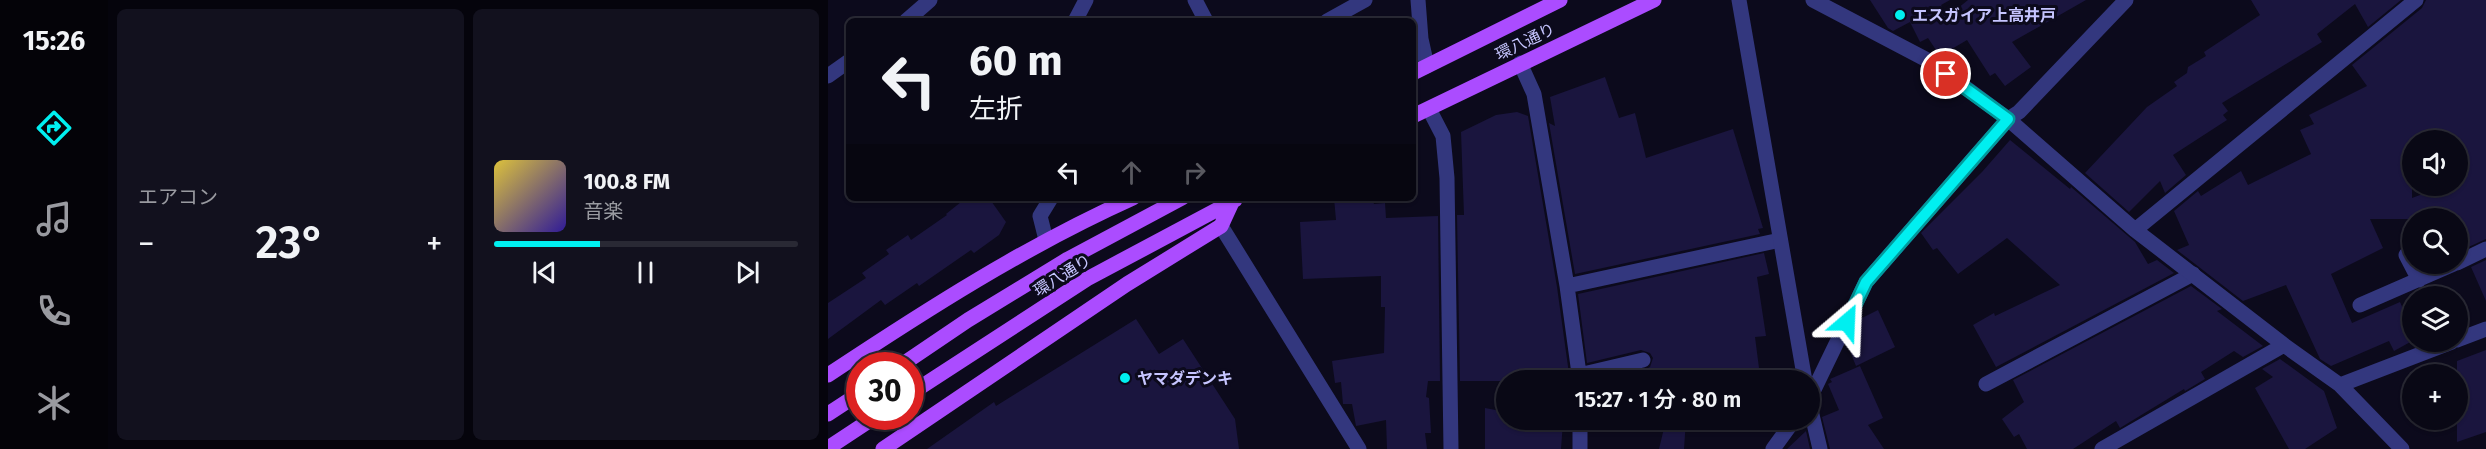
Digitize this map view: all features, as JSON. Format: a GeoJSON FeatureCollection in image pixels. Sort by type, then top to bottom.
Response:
{"type":"FeatureCollection","features":[{"type":"Feature","properties":{"kind":"main road","name":"環八通り"},"geometry":{"type":"LineString","coordinates":[[1420,69],[1560,0]]}},
{"type":"Feature","properties":{"kind":"main road","name":"環八通り"},"geometry":{"type":"LineString","coordinates":[[1416,115],[1654,0]]}},
{"type":"Feature","properties":{"kind":"main road"},"geometry":{"type":"LineString","coordinates":[[828,375],[889,334],[1046,240],[1127,201]]}},
{"type":"Feature","properties":{"kind":"main road","name":"環八通り"},"geometry":{"type":"LineString","coordinates":[[921,352],[968,320],[1068,259],[1176,201]]}},
{"type":"Feature","properties":{"kind":"main road","name":"環八通り"},"geometry":{"type":"LineString","coordinates":[[924,385],[1087,279],[1232,201]]}},
{"type":"Feature","properties":{"kind":"main road"},"geometry":{"type":"LineString","coordinates":[[883,449],[1127,284],[1221,226],[1235,201]]}},
{"type":"Feature","properties":{"kind":"main road"},"geometry":{"type":"LineString","coordinates":[[828,414],[846,402]]}},
{"type":"Feature","properties":{"kind":"main road"},"geometry":{"type":"LineString","coordinates":[[828,448],[855,430]]}},
{"type":"Feature","properties":{"kind":"street"},"geometry":{"type":"LineString","coordinates":[[909,18],[930,0]]}},
{"type":"Feature","properties":{"kind":"street"},"geometry":{"type":"LineString","coordinates":[[1077,18],[1086,0]]}},
{"type":"Feature","properties":{"kind":"street"},"geometry":{"type":"LineString","coordinates":[[1195,0],[1204,18]]}},
{"type":"Feature","properties":{"kind":"street"},"geometry":{"type":"LineString","coordinates":[[1332,18],[1365,0]]}},
{"type":"Feature","properties":{"kind":"street"},"geometry":{"type":"LineString","coordinates":[[1418,0],[1421,39],[1420,69]]}},
{"type":"Feature","properties":{"kind":"street"},"geometry":{"type":"LineString","coordinates":[[1739,0],[1803,370]]}},
{"type":"Feature","properties":{"kind":"street"},"geometry":{"type":"LineString","coordinates":[[1813,0],[1931,63],[2008,119],[2135,230],[2284,345],[2340,385],[2394,447]]}},
{"type":"Feature","properties":{"kind":"street"},"geometry":{"type":"LineString","coordinates":[[1820,378],[1866,282],[2008,119],[2019,112],[2126,0]]}},
{"type":"Feature","properties":{"kind":"street"},"geometry":{"type":"LineString","coordinates":[[2135,230],[2416,0]]}},
{"type":"Feature","properties":{"kind":"street"},"geometry":{"type":"LineString","coordinates":[[1520,63],[1534,94],[1567,285],[1579,370]]}},
{"type":"Feature","properties":{"kind":"street"},"geometry":{"type":"LineString","coordinates":[[828,76],[846,64]]}},
{"type":"Feature","properties":{"kind":"street"},"geometry":{"type":"LineString","coordinates":[[1429,109],[1443,136],[1447,178],[1451,449]]}},
{"type":"Feature","properties":{"kind":"street"},"geometry":{"type":"LineString","coordinates":[[1046,240],[1040,216],[1048,201]]}},
{"type":"Feature","properties":{"kind":"street"},"geometry":{"type":"LineString","coordinates":[[1221,226],[1359,449]]}},
{"type":"Feature","properties":{"kind":"street"},"geometry":{"type":"LineString","coordinates":[[1567,285],[1780,240]]}},
{"type":"Feature","properties":{"kind":"street"},"geometry":{"type":"LineString","coordinates":[[2468,257],[2486,249]]}},
{"type":"Feature","properties":{"kind":"street"},"geometry":{"type":"LineString","coordinates":[[1986,384],[2193,274]]}},
{"type":"Feature","properties":{"kind":"street"},"geometry":{"type":"LineString","coordinates":[[2416,274],[2419,280]]}},
{"type":"Feature","properties":{"kind":"street"},"geometry":{"type":"LineString","coordinates":[[2360,305],[2432,274]]}},
{"type":"Feature","properties":{"kind":"street"},"geometry":{"type":"LineString","coordinates":[[2468,336],[2486,329]]}},
{"type":"Feature","properties":{"kind":"street"},"geometry":{"type":"LineString","coordinates":[[2102,449],[2284,345]]}},
{"type":"Feature","properties":{"kind":"street"},"geometry":{"type":"LineString","coordinates":[[2340,385],[2422,352]]}},
{"type":"Feature","properties":{"kind":"street"},"geometry":{"type":"LineString","coordinates":[[1608,370],[1643,360]]}},
{"type":"Feature","properties":{"kind":"street"},"geometry":{"type":"LineString","coordinates":[[1580,430],[1580,449]]}},
{"type":"Feature","properties":{"kind":"street"},"geometry":{"type":"LineString","coordinates":[[1773,449],[1787,430]]}},
{"type":"Feature","properties":{"kind":"street"},"geometry":{"type":"LineString","coordinates":[[1816,430],[1820,449]]}},
{"type":"Feature","properties":{"kind":"building"},"geometry":{"type":"Polygon","coordinates":[[[1870,0],[1950,0],[1941,5],[1947,17],[1968,0],[2086,0],[2012,42],[2031,67],[2005,86],[1995,73],[1990,76],[1967,40],[1940,56],[1928,38],[1920,42],[1910,22],[1893,31],[1888,28],[1870,0]]]}},
{"type":"Feature","properties":{"kind":"building"},"geometry":{"type":"Polygon","coordinates":[[[2251,0],[2401,0],[2368,27],[2355,4],[2317,34],[2322,42],[2222,103],[2228,111],[2223,115],[2227,120],[2173,155],[2186,175],[2165,193],[2160,181],[2129,212],[2085,173],[2147,107],[2177,86],[2174,82],[2187,73],[2188,67],[2206,56],[2204,52],[2260,15],[2251,0]]]}},
{"type":"Feature","properties":{"kind":"building"},"geometry":{"type":"Polygon","coordinates":[[[2426,0],[2486,0],[2486,239],[2468,247],[2468,208],[2402,208],[2402,219],[2370,219],[2383,248],[2331,274],[2352,323],[2400,302],[2402,347],[2394,351],[2389,341],[2331,366],[2320,359],[2286,285],[2243,301],[2177,250],[2189,245],[2174,211],[2198,191],[2201,196],[2241,171],[2248,185],[2311,154],[2300,130],[2314,124],[2309,115],[2367,86],[2352,65],[2422,8],[2426,0]]]}},
{"type":"Feature","properties":{"kind":"building"},"geometry":{"type":"Polygon","coordinates":[[[1605,77],[1619,118],[1635,113],[1646,158],[1733,129],[1763,228],[1758,229],[1760,234],[1575,274],[1549,123],[1555,126],[1550,97],[1605,77]]]}},
{"type":"Feature","properties":{"kind":"building"},"geometry":{"type":"Polygon","coordinates":[[[1517,112],[1528,116],[1568,370],[1496,370],[1496,381],[1460,381],[1457,215],[1464,215],[1461,132],[1496,115],[1517,112]]]}},
{"type":"Feature","properties":{"kind":"building"},"geometry":{"type":"Polygon","coordinates":[[[2010,140],[2070,189],[2071,187],[2135,242],[2148,264],[2157,260],[2174,273],[1996,367],[1973,325],[1994,313],[1995,316],[2060,285],[2007,238],[1958,274],[1937,248],[1933,250],[1921,233],[1982,172],[2010,140]]]}},
{"type":"Feature","properties":{"kind":"building"},"geometry":{"type":"Polygon","coordinates":[[[962,201],[991,201],[1006,222],[999,235],[974,253],[971,250],[919,286],[917,283],[885,305],[881,300],[828,339],[828,303],[866,278],[862,273],[889,254],[886,250],[908,235],[911,240],[962,201]]]}},
{"type":"Feature","properties":{"kind":"building"},"geometry":{"type":"Polygon","coordinates":[[[1334,201],[1385,203],[1386,218],[1438,216],[1440,381],[1428,381],[1426,397],[1429,398],[1431,433],[1425,433],[1427,449],[1387,449],[1386,420],[1356,426],[1352,404],[1343,404],[1341,382],[1335,383],[1332,361],[1384,353],[1385,307],[1381,307],[1381,276],[1303,279],[1300,222],[1336,220],[1334,201]]]}},
{"type":"Feature","properties":{"kind":"building"},"geometry":{"type":"Polygon","coordinates":[[[1764,253],[1769,274],[1757,277],[1766,336],[1755,337],[1759,368],[1758,370],[1642,370],[1650,367],[1653,358],[1650,353],[1641,350],[1587,363],[1578,294],[1764,253]]]}},
{"type":"Feature","properties":{"kind":"building"},"geometry":{"type":"Polygon","coordinates":[[[2486,260],[2486,301],[2471,267],[2486,260]]]}},
{"type":"Feature","properties":{"kind":"building"},"geometry":{"type":"Polygon","coordinates":[[[2191,286],[2222,309],[2217,311],[2263,346],[2243,357],[2234,351],[2201,372],[2205,379],[2185,391],[2184,389],[2120,428],[2116,421],[2073,449],[2027,449],[2019,434],[2014,437],[2002,419],[2024,402],[2013,380],[2191,286]]]}},
{"type":"Feature","properties":{"kind":"building"},"geometry":{"type":"Polygon","coordinates":[[[1878,310],[1895,347],[1856,366],[1847,344],[1860,319],[1878,310]]]}},
{"type":"Feature","properties":{"kind":"building","name":"ヤマダデンキ"},"geometry":{"type":"Polygon","coordinates":[[[1136,319],[1159,354],[1183,339],[1235,419],[1239,449],[927,449],[994,402],[996,406],[1136,319]]]}},
{"type":"Feature","properties":{"kind":"building"},"geometry":{"type":"Polygon","coordinates":[[[2486,350],[2486,432],[2457,442],[2457,430],[2468,430],[2468,364],[2457,364],[2457,361],[2486,350]]]}},
{"type":"Feature","properties":{"kind":"building"},"geometry":{"type":"Polygon","coordinates":[[[2280,359],[2324,391],[2337,428],[2305,449],[2289,449],[2255,388],[2273,377],[2262,369],[2280,359]]]}},
{"type":"Feature","properties":{"kind":"building"},"geometry":{"type":"Polygon","coordinates":[[[1860,366],[1883,418],[1868,425],[1884,449],[1830,449],[1822,417],[1839,410],[1828,384],[1832,382],[1830,379],[1860,366]]]}},
{"type":"Feature","properties":{"kind":"building"},"geometry":{"type":"Polygon","coordinates":[[[1485,408],[1496,410],[1496,430],[1562,430],[1561,449],[1485,449],[1485,408]]]}},
{"type":"Feature","properties":{"kind":"building"},"geometry":{"type":"Polygon","coordinates":[[[1664,430],[1685,430],[1684,449],[1659,449],[1664,430]]]}},
{"type":"Feature","properties":{"kind":"building"},"geometry":{"type":"Polygon","coordinates":[[[1806,431],[1810,449],[1787,449],[1806,431]]]}},
{"type":"Feature","properties":{"kind":"place","name":"エスガイア上高井戸"},"geometry":{"type":"Point","coordinates":[1900,15]}},
{"type":"Feature","properties":{"kind":"place","name":"ヤマダデンキ"},"geometry":{"type":"Point","coordinates":[1125,378]}},
{"type":"Feature","properties":{"kind":"route"},"geometry":{"type":"LineString","coordinates":[[1847,322],[1866,282],[2008,119],[1946,74]]}}]}
